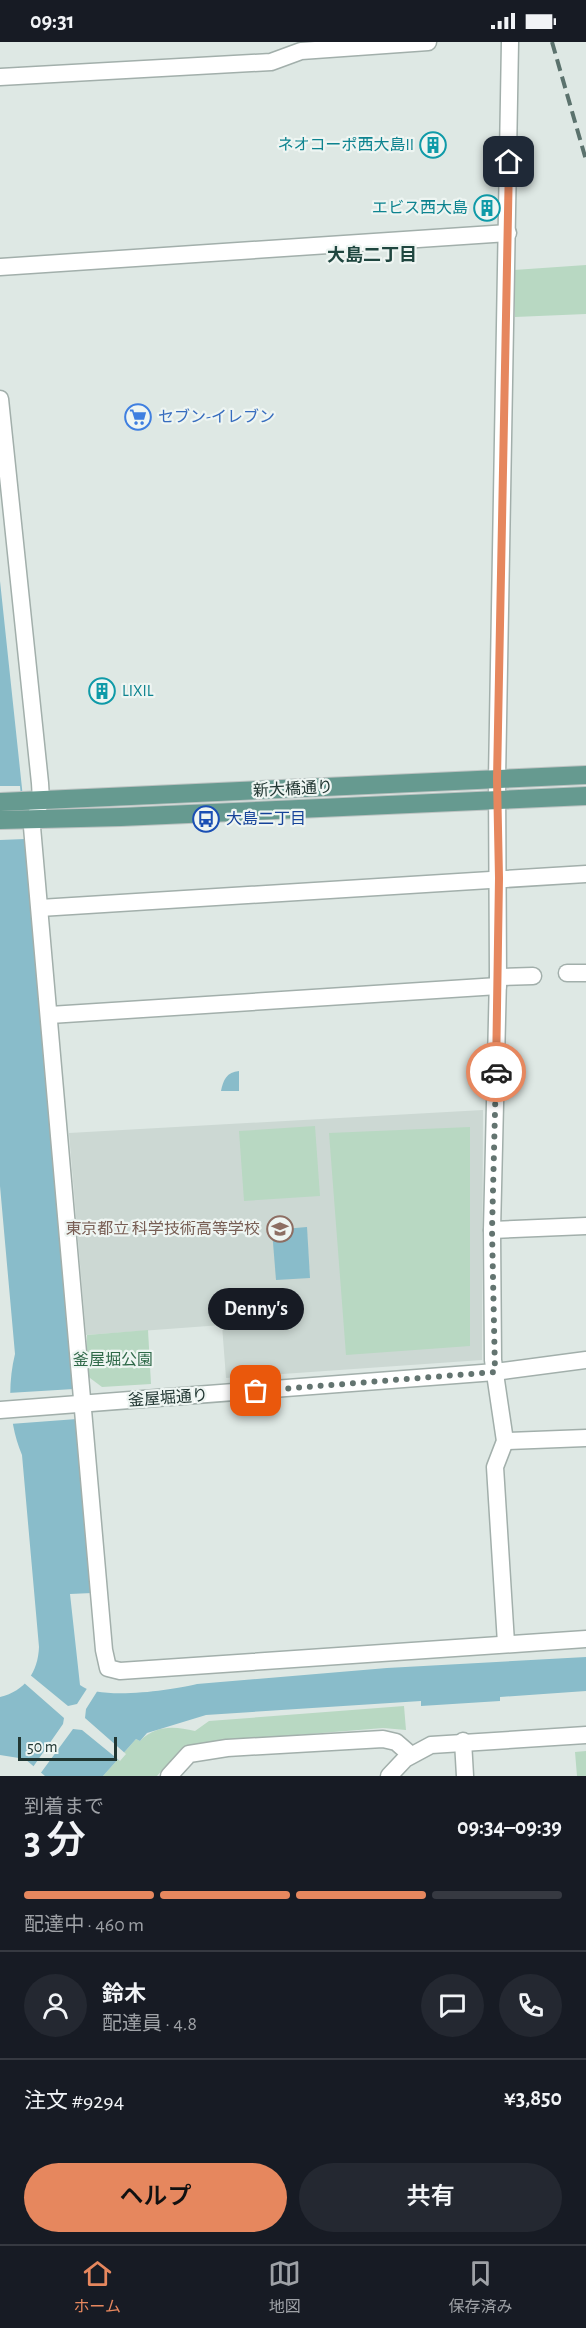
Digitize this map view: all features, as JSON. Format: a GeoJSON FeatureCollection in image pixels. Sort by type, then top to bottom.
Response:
{"type":"FeatureCollection","features":[{"type":"Feature","properties":{"kind":"main road","name":"新大橋通り"},"geometry":{"type":"LineString","coordinates":[[27,813],[41,800],[586,775]]}},
{"type":"Feature","properties":{"kind":"main road","name":"新大橋通り"},"geometry":{"type":"LineString","coordinates":[[0,820],[27,813],[121,817],[497,798],[586,796]]}},
{"type":"Feature","properties":{"kind":"main road","name":"新大橋通り"},"geometry":{"type":"LineString","coordinates":[[0,802],[27,813]]}},
{"type":"Feature","properties":{"kind":"street"},"geometry":{"type":"LineString","coordinates":[[0,77],[271,62],[301,51],[428,42]]}},
{"type":"Feature","properties":{"kind":"street"},"geometry":{"type":"LineString","coordinates":[[506,1643],[495,1467],[504,1441],[495,1372],[492,1230],[498,982],[497,779],[510,42]]}},
{"type":"Feature","properties":{"kind":"street"},"geometry":{"type":"LineString","coordinates":[[0,267],[508,233]]}},
{"type":"Feature","properties":{"kind":"street"},"geometry":{"type":"LineString","coordinates":[[0,399],[41,800]]}},
{"type":"Feature","properties":{"kind":"street"},"geometry":{"type":"LineString","coordinates":[[27,813],[40,908],[50,1015],[79,1405],[104,1650],[108,1668],[120,1671],[586,1639]]}},
{"type":"Feature","properties":{"kind":"street"},"geometry":{"type":"LineString","coordinates":[[40,908],[586,874]]}},
{"type":"Feature","properties":{"kind":"street"},"geometry":{"type":"LineString","coordinates":[[567,973],[586,973]]}},
{"type":"Feature","properties":{"kind":"street"},"geometry":{"type":"LineString","coordinates":[[50,1015],[498,982],[533,976]]}},
{"type":"Feature","properties":{"kind":"street"},"geometry":{"type":"LineString","coordinates":[[492,1230],[586,1226]]}},
{"type":"Feature","properties":{"kind":"street","name":"釜屋堀通り"},"geometry":{"type":"LineString","coordinates":[[0,1410],[495,1372],[586,1360]]}},
{"type":"Feature","properties":{"kind":"street"},"geometry":{"type":"LineString","coordinates":[[504,1441],[586,1438]]}},
{"type":"Feature","properties":{"kind":"street"},"geometry":{"type":"LineString","coordinates":[[389,1776],[411,1755],[431,1745],[463,1741],[586,1735]]}},
{"type":"Feature","properties":{"kind":"street"},"geometry":{"type":"LineString","coordinates":[[169,1776],[189,1754],[213,1751],[383,1739],[402,1746],[411,1755]]}},
{"type":"Feature","properties":{"kind":"street"},"geometry":{"type":"LineString","coordinates":[[463,1741],[465,1776]]}},
{"type":"Feature","properties":{"kind":"shaded area","name":"東京都立 科学技術高等学校"},"geometry":{"type":"Polygon","coordinates":[[[483,1110],[482,1360],[226,1378],[222,1325],[86,1335],[69,1133],[483,1110]]]}},
{"type":"Feature","properties":{"kind":"green space"},"geometry":{"type":"Polygon","coordinates":[[[586,265],[586,314],[515,317],[514,270],[586,265]]]}},
{"type":"Feature","properties":{"kind":"green space"},"geometry":{"type":"Polygon","coordinates":[[[315,1126],[320,1196],[244,1201],[239,1131],[315,1126]]]}},
{"type":"Feature","properties":{"kind":"green space"},"geometry":{"type":"Polygon","coordinates":[[[470,1127],[470,1346],[346,1355],[329,1133],[470,1127]]]}},
{"type":"Feature","properties":{"kind":"green space","name":"釜屋堀公園"},"geometry":{"type":"Polygon","coordinates":[[[148,1330],[151,1384],[102,1387],[86,1375],[87,1335],[148,1330]]]}},
{"type":"Feature","properties":{"kind":"green space"},"geometry":{"type":"Polygon","coordinates":[[[404,1706],[406,1730],[383,1728],[235,1740],[182,1748],[157,1776],[103,1776],[136,1739],[140,1741],[159,1729],[180,1728],[195,1731],[209,1721],[404,1706]]]}},
{"type":"Feature","properties":{"kind":"green space"},"geometry":{"type":"Polygon","coordinates":[[[586,1751],[586,1776],[577,1776],[575,1752],[586,1751]]]}},
{"type":"Feature","properties":{"kind":"water"},"geometry":{"type":"Polygon","coordinates":[[[0,581],[45,1005],[92,1593],[70,1594],[80,1685],[89,1690],[103,1692],[137,1693],[197,1684],[387,1668],[586,1657],[586,1691],[500,1697],[500,1701],[421,1706],[421,1701],[206,1715],[147,1733],[140,1741],[136,1739],[103,1776],[45,1776],[25,1759],[0,1755],[0,1697],[16,1690],[28,1679],[36,1665],[39,1647],[22,1455],[12,1418],[10,1392],[15,1354],[0,1186],[0,581]]]}},
{"type":"Feature","properties":{"kind":"water"},"geometry":{"type":"Polygon","coordinates":[[[239,1071],[239,1091],[221,1091],[226,1077],[239,1071]]]}},
{"type":"Feature","properties":{"kind":"water"},"geometry":{"type":"Polygon","coordinates":[[[307,1227],[310,1278],[276,1280],[272,1230],[307,1227]]]}},
{"type":"Feature","properties":{"kind":"pier"},"geometry":{"type":"Polygon","coordinates":[[[0,786],[20,786],[25,839],[0,840],[0,786]]]}},
{"type":"Feature","properties":{"kind":"pier"},"geometry":{"type":"Polygon","coordinates":[[[74,1389],[77,1419],[10,1424],[8,1393],[74,1389]]]}},
{"type":"Feature","properties":{"kind":"pier"},"geometry":{"type":"Polygon","coordinates":[[[29,1674],[68,1706],[77,1704],[88,1687],[98,1690],[86,1709],[85,1718],[126,1754],[120,1761],[82,1730],[73,1729],[40,1774],[33,1767],[63,1724],[64,1718],[23,1682],[29,1674]]]}},
{"type":"Feature","properties":{"kind":"railway"},"geometry":{"type":"LineString","coordinates":[[552,42],[586,160]]}},
{"type":"Feature","properties":{"kind":"way so far"},"geometry":{"type":"LineString","coordinates":[[256,1391],[495,1372],[492,1230],[496,1072]]}},
{"type":"Feature","properties":{"kind":"place","name":"ネオコーポ西大島II"},"geometry":{"type":"Point","coordinates":[433,145]}},
{"type":"Feature","properties":{"kind":"place","name":"エビス西大島"},"geometry":{"type":"Point","coordinates":[487,208]}},
{"type":"Feature","properties":{"kind":"place","name":"セブン-イレブン"},"geometry":{"type":"Point","coordinates":[138,417]}},
{"type":"Feature","properties":{"kind":"place","name":"LIXIL"},"geometry":{"type":"Point","coordinates":[102,691]}},
{"type":"Feature","properties":{"kind":"place","name":"大島二丁目"},"geometry":{"type":"Point","coordinates":[206,819]}},
{"type":"Feature","properties":{"kind":"place","name":"東京都立 科学技術高等学校"},"geometry":{"type":"Point","coordinates":[280,1229]}},
{"type":"Feature","properties":{"kind":"place","name":"Denny's"},"geometry":{"type":"Point","coordinates":[256,1391]}},
{"type":"Feature","properties":{"kind":"district","name":"大島二丁目"},"geometry":{"type":"Point","coordinates":[372,256]}},
{"type":"Feature","properties":{"kind":"route"},"geometry":{"type":"LineString","coordinates":[[496,1072],[499,878],[497,779],[509,162]]}}]}
